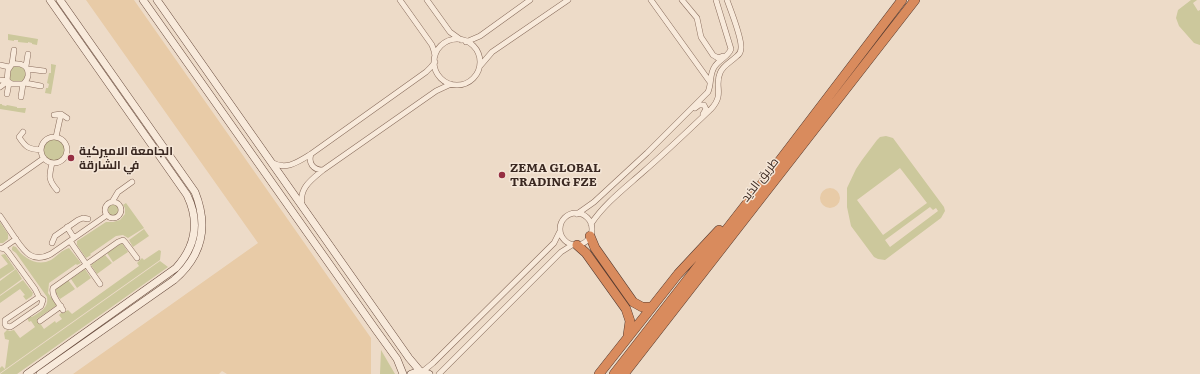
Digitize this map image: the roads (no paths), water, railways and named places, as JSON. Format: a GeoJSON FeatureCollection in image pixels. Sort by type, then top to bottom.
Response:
{"type":"FeatureCollection","features":[{"type":"Feature","properties":{"kind":"highway","name":"طريق الذيد"},"geometry":{"type":"LineString","coordinates":[[614,374],[758,189],[902,0]]}},
{"type":"Feature","properties":{"kind":"highway","name":"طريق الذيد"},"geometry":{"type":"LineString","coordinates":[[624,374],[915,0]]}},
{"type":"Feature","properties":{"kind":"highway"},"geometry":{"type":"LineString","coordinates":[[599,374],[678,274],[713,237],[747,194],[758,189]]}},
{"type":"Feature","properties":{"kind":"highway"},"geometry":{"type":"LineString","coordinates":[[590,236],[595,248],[633,302],[642,307],[652,307]]}},
{"type":"Feature","properties":{"kind":"highway"},"geometry":{"type":"LineString","coordinates":[[574,245],[586,253],[626,309],[630,321],[627,339]]}},
{"type":"Feature","properties":{"kind":"street"},"geometry":{"type":"LineString","coordinates":[[27,374],[176,268],[183,261],[188,252],[194,233],[194,213],[187,195],[50,0]]}},
{"type":"Feature","properties":{"kind":"street"},"geometry":{"type":"LineString","coordinates":[[40,374],[174,280],[183,272],[197,252],[203,228],[201,209],[195,192],[60,0]]}},
{"type":"Feature","properties":{"kind":"street"},"geometry":{"type":"LineString","coordinates":[[144,0],[376,330],[396,360],[403,374]]}},
{"type":"Feature","properties":{"kind":"street"},"geometry":{"type":"LineString","coordinates":[[157,0],[409,358],[424,372]]}},
{"type":"Feature","properties":{"kind":"street"},"geometry":{"type":"LineString","coordinates":[[400,0],[432,45],[438,74],[443,80],[451,84],[462,85],[470,81],[477,74],[480,62],[478,54],[473,46],[450,32],[428,0]]}},
{"type":"Feature","properties":{"kind":"street"},"geometry":{"type":"LineString","coordinates":[[270,161],[279,165],[289,165],[294,164],[311,154],[431,68],[439,49],[443,45],[452,40],[464,41],[480,36],[530,0]]}},
{"type":"Feature","properties":{"kind":"street"},"geometry":{"type":"LineString","coordinates":[[479,67],[492,52],[568,0]]}},
{"type":"Feature","properties":{"kind":"street"},"geometry":{"type":"LineString","coordinates":[[651,0],[707,77],[710,84]]}},
{"type":"Feature","properties":{"kind":"street"},"geometry":{"type":"LineString","coordinates":[[682,0],[697,18],[701,37],[715,57],[720,58],[727,53],[729,48],[728,38]]}},
{"type":"Feature","properties":{"kind":"street"},"geometry":{"type":"LineString","coordinates":[[577,214],[594,202],[647,153],[710,89],[713,69],[728,55],[731,47],[716,0]]}},
{"type":"Feature","properties":{"kind":"street"},"geometry":{"type":"LineString","coordinates":[[591,224],[602,210],[715,104],[718,97],[719,74],[722,68],[734,59],[740,52],[741,41],[727,0]]}},
{"type":"Feature","properties":{"kind":"street"},"geometry":{"type":"LineString","coordinates":[[725,28],[732,29],[736,25]]}},
{"type":"Feature","properties":{"kind":"street"},"geometry":{"type":"LineString","coordinates":[[76,36],[83,40],[85,37],[84,34]]}},
{"type":"Feature","properties":{"kind":"street"},"geometry":{"type":"LineString","coordinates":[[7,94],[7,72],[14,50]]}},
{"type":"Feature","properties":{"kind":"street"},"geometry":{"type":"LineString","coordinates":[[21,97],[27,78],[28,54]]}},
{"type":"Feature","properties":{"kind":"street"},"geometry":{"type":"LineString","coordinates":[[0,65],[10,66],[18,64],[27,68],[44,71]]}},
{"type":"Feature","properties":{"kind":"street"},"geometry":{"type":"LineString","coordinates":[[0,80],[15,85],[24,84],[42,86]]}},
{"type":"Feature","properties":{"kind":"street"},"geometry":{"type":"LineString","coordinates":[[0,87],[8,82]]}},
{"type":"Feature","properties":{"kind":"street"},"geometry":{"type":"LineString","coordinates":[[302,206],[301,198],[304,189],[309,182],[323,170],[436,91],[451,84]]}},
{"type":"Feature","properties":{"kind":"street"},"geometry":{"type":"LineString","coordinates":[[687,114],[699,105],[704,106],[706,109],[695,124]]}},
{"type":"Feature","properties":{"kind":"street"},"geometry":{"type":"LineString","coordinates":[[56,137],[61,114]]}},
{"type":"Feature","properties":{"kind":"street"},"geometry":{"type":"LineString","coordinates":[[54,115],[61,114],[67,118]]}},
{"type":"Feature","properties":{"kind":"street"},"geometry":{"type":"LineString","coordinates":[[23,132],[19,137],[25,146],[31,149],[41,150]]}},
{"type":"Feature","properties":{"kind":"street"},"geometry":{"type":"LineString","coordinates":[[56,137],[66,144],[67,155],[62,161],[52,163],[44,158],[41,150],[46,140],[56,137]]}},
{"type":"Feature","properties":{"kind":"street"},"geometry":{"type":"LineString","coordinates":[[311,154],[311,164],[315,168],[323,170]]}},
{"type":"Feature","properties":{"kind":"street"},"geometry":{"type":"LineString","coordinates":[[0,189],[44,158]]}},
{"type":"Feature","properties":{"kind":"street"},"geometry":{"type":"LineString","coordinates":[[52,163],[50,178],[52,184],[57,190]]}},
{"type":"Feature","properties":{"kind":"street"},"geometry":{"type":"LineString","coordinates":[[107,215],[106,208],[108,204],[112,202],[118,192],[132,182]]}},
{"type":"Feature","properties":{"kind":"street"},"geometry":{"type":"LineString","coordinates":[[107,215],[114,218],[121,214],[120,206],[117,203],[112,202]]}},
{"type":"Feature","properties":{"kind":"street"},"geometry":{"type":"LineString","coordinates":[[411,374],[424,372],[554,243],[564,219],[569,215],[577,214],[586,217],[592,228],[590,236],[586,241],[561,252],[439,374]]}},
{"type":"Feature","properties":{"kind":"street"},"geometry":{"type":"LineString","coordinates":[[0,216],[25,252],[38,258],[47,257],[107,215]]}},
{"type":"Feature","properties":{"kind":"street"},"geometry":{"type":"LineString","coordinates":[[52,243],[55,236],[80,219],[88,219]]}},
{"type":"Feature","properties":{"kind":"street"},"geometry":{"type":"LineString","coordinates":[[67,228],[86,264],[100,284]]}},
{"type":"Feature","properties":{"kind":"street"},"geometry":{"type":"LineString","coordinates":[[560,231],[561,235],[566,241],[574,245]]}},
{"type":"Feature","properties":{"kind":"street"},"geometry":{"type":"LineString","coordinates":[[16,239],[1,248],[8,252],[39,297],[43,300],[41,306],[12,326],[6,326],[6,320],[39,297]]}},
{"type":"Feature","properties":{"kind":"street"},"geometry":{"type":"LineString","coordinates":[[40,321],[62,308],[52,292],[53,288],[120,240],[123,240],[127,244],[137,258]]}},
{"type":"Feature","properties":{"kind":"place","name":"الجامعة الاميركية في الشارقة"},"geometry":{"type":"Point","coordinates":[71,158]}},
{"type":"Feature","properties":{"kind":"place","name":"ZEMA GLOBAL TRADING FZE"},"geometry":{"type":"Point","coordinates":[502,175]}}]}
